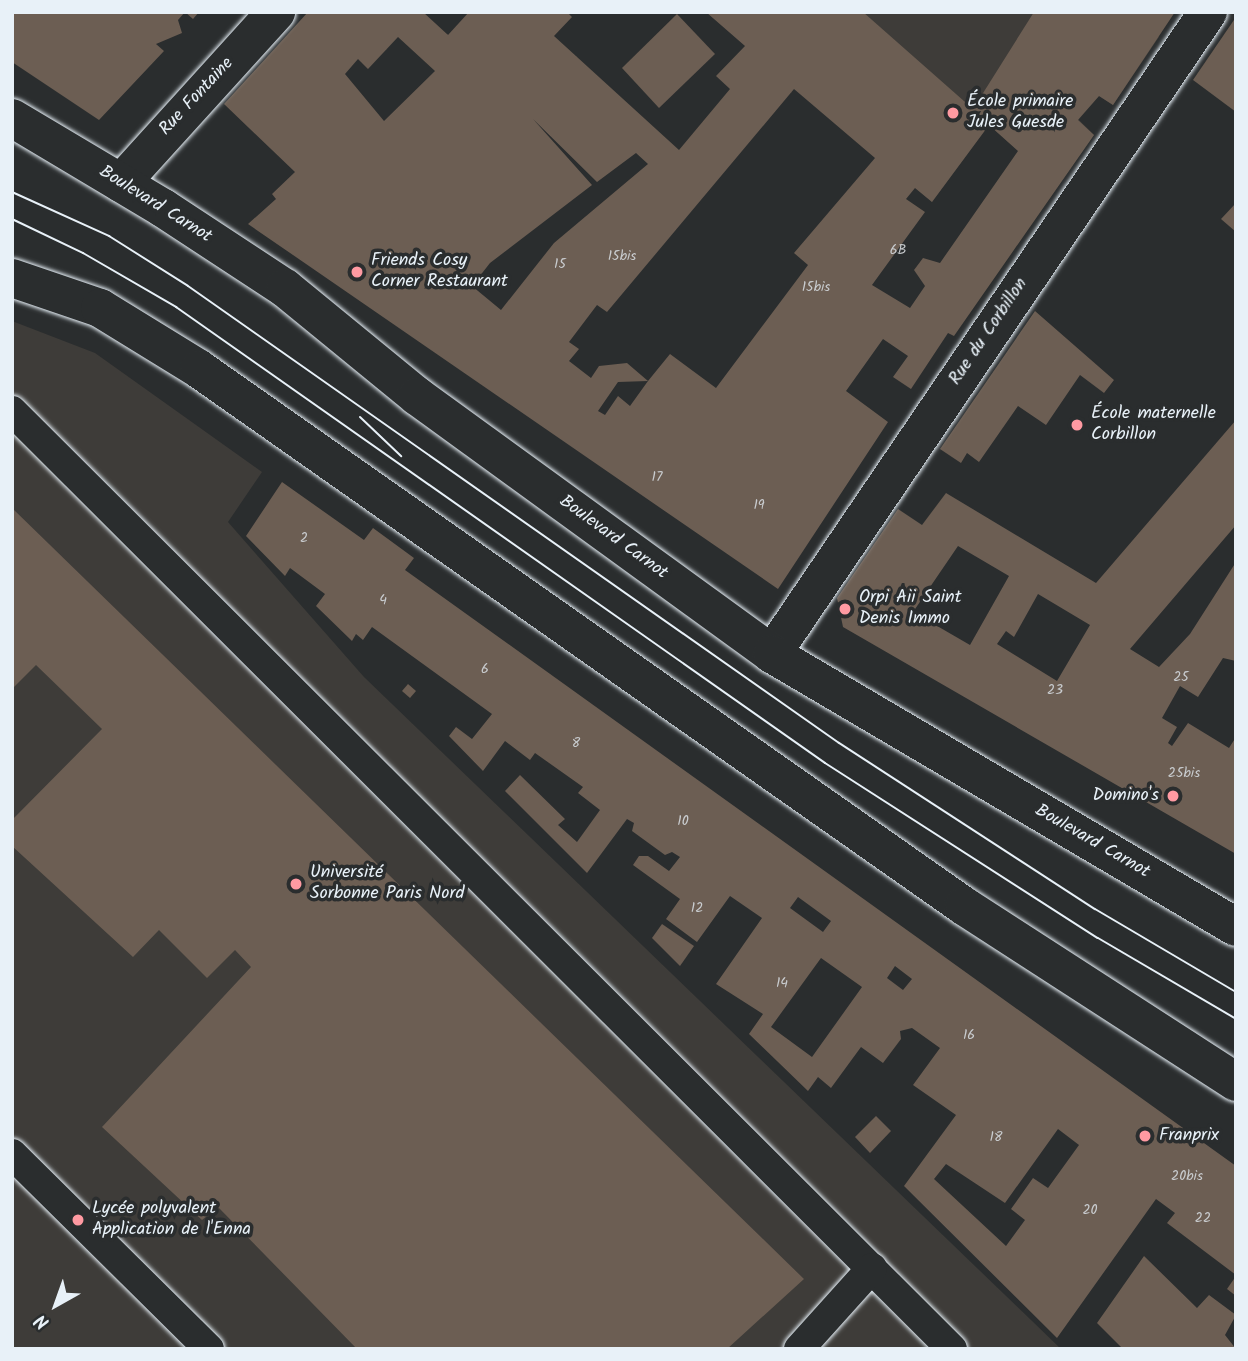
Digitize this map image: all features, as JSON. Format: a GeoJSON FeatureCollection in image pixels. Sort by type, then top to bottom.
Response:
{"type":"FeatureCollection","features":[{"type":"Feature","properties":{"kind":"street","name":"Rue Fontaine"},"geometry":{"type":"LineString","coordinates":[[121,183],[276,12]]}},
{"type":"Feature","properties":{"kind":"street","name":"Rue du Corbillon"},"geometry":{"type":"LineString","coordinates":[[772,654],[1208,12]]}},
{"type":"Feature","properties":{"kind":"street","name":"Boulevard Carnot"},"geometry":{"type":"LineString","coordinates":[[12,118],[121,183],[285,288],[417,396],[772,654],[1236,927]]}},
{"type":"Feature","properties":{"kind":"street"},"geometry":{"type":"LineString","coordinates":[[12,278],[100,308],[200,369],[964,906],[1236,1082]]}},
{"type":"Feature","properties":{"kind":"lane"},"geometry":{"type":"LineString","coordinates":[[12,411],[953,1349]]}},
{"type":"Feature","properties":{"kind":"lane"},"geometry":{"type":"LineString","coordinates":[[12,1154],[209,1349]]}},
{"type":"Feature","properties":{"kind":"lane"},"geometry":{"type":"LineString","coordinates":[[806,1345],[872,1268]]}},
{"type":"Feature","properties":{"kind":"shaded area","name":"École primaire Jules Guesde"},"geometry":{"type":"Polygon","coordinates":[[[706,12],[1130,12],[1159,37],[1113,105],[1099,96],[1078,119],[1094,135],[1058,186],[989,125],[932,202],[706,12]]]}},
{"type":"Feature","properties":{"kind":"shaded area","name":"Université Sorbonne Paris Nord"},"geometry":{"type":"Polygon","coordinates":[[[12,321],[95,353],[262,472],[228,522],[364,677],[1061,1349],[12,1349],[12,321]]]}},
{"type":"Feature","properties":{"kind":"building"},"geometry":{"type":"Polygon","coordinates":[[[12,12],[185,12],[178,20],[182,33],[156,44],[164,51],[99,120],[12,62],[12,12]]]}},
{"type":"Feature","properties":{"kind":"building"},"geometry":{"type":"Polygon","coordinates":[[[185,12],[199,12],[193,19],[185,12]]]}},
{"type":"Feature","properties":{"kind":"building"},"geometry":{"type":"Polygon","coordinates":[[[308,12],[423,12],[448,35],[469,12],[567,12],[572,17],[554,36],[679,150],[730,89],[716,76],[745,46],[706,12],[863,12],[973,109],[1034,12],[1175,12],[1113,105],[1099,96],[1078,120],[1094,135],[954,336],[948,333],[911,389],[893,377],[908,356],[883,339],[846,391],[888,422],[778,589],[248,224],[276,199],[272,194],[295,172],[224,104],[308,12]],[[398,37],[368,69],[358,59],[345,74],[384,121],[435,71],[398,37]],[[794,89],[607,312],[597,305],[569,342],[579,349],[569,361],[591,378],[599,366],[627,363],[648,381],[670,354],[716,388],[808,265],[794,253],[875,158],[794,89]],[[533,119],[592,185],[490,263],[472,286],[501,310],[554,243],[648,164],[636,153],[597,182],[533,119]],[[989,125],[932,202],[915,188],[906,199],[925,212],[872,285],[910,308],[925,286],[914,270],[923,258],[940,263],[1018,151],[989,125]],[[648,381],[618,382],[598,411],[605,415],[618,396],[630,406],[648,381]]]}},
{"type":"Feature","properties":{"kind":"building"},"geometry":{"type":"Polygon","coordinates":[[[677,14],[715,54],[659,108],[622,68],[677,14]]]}},
{"type":"Feature","properties":{"kind":"building"},"geometry":{"type":"Polygon","coordinates":[[[1236,17],[1236,112],[1193,80],[1236,17]]]}},
{"type":"Feature","properties":{"kind":"building"},"geometry":{"type":"Polygon","coordinates":[[[1236,203],[1236,232],[1221,219],[1236,203]]]}},
{"type":"Feature","properties":{"kind":"building"},"geometry":{"type":"Polygon","coordinates":[[[1035,311],[1114,380],[1104,393],[1080,375],[1046,425],[1018,406],[979,462],[967,453],[961,463],[940,449],[1035,311]]]}},
{"type":"Feature","properties":{"kind":"building"},"geometry":{"type":"Polygon","coordinates":[[[1236,420],[1236,525],[1130,649],[1159,667],[1190,634],[1236,562],[1236,661],[1223,658],[1198,697],[1180,686],[1162,718],[1177,727],[1168,743],[1172,746],[1188,723],[1229,748],[1236,737],[1236,854],[843,627],[837,598],[898,509],[922,525],[946,493],[1096,583],[1236,420]],[[958,546],[913,612],[970,645],[1009,576],[958,546]],[[1038,594],[1014,637],[1006,631],[997,644],[1057,681],[1090,625],[1038,594]]]}},
{"type":"Feature","properties":{"kind":"building"},"geometry":{"type":"Polygon","coordinates":[[[282,482],[364,540],[373,528],[414,558],[405,570],[1236,1166],[1236,1275],[1167,1223],[1175,1213],[1156,1199],[1057,1338],[904,1186],[956,1115],[913,1085],[940,1048],[912,1028],[900,1031],[901,1039],[883,1063],[861,1047],[831,1088],[818,1077],[808,1091],[749,1034],[763,1014],[716,984],[762,918],[730,896],[697,942],[666,919],[680,899],[633,865],[639,856],[648,856],[669,871],[680,857],[672,852],[665,855],[632,831],[634,823],[627,819],[587,873],[505,791],[520,775],[565,819],[558,825],[577,842],[600,810],[578,793],[583,787],[535,753],[530,760],[505,741],[483,771],[449,736],[456,727],[472,739],[492,714],[372,627],[363,640],[356,634],[352,641],[316,606],[325,594],[290,568],[285,576],[246,536],[282,482]],[[798,897],[790,908],[823,932],[831,921],[798,897]],[[821,958],[771,1027],[812,1057],[862,987],[821,958]],[[895,966],[887,978],[903,990],[912,979],[895,966]],[[1058,1129],[1005,1203],[946,1164],[934,1179],[1006,1246],[1025,1220],[1011,1209],[1033,1178],[1048,1188],[1079,1145],[1058,1129]]]}},
{"type":"Feature","properties":{"kind":"building"},"geometry":{"type":"Polygon","coordinates":[[[12,508],[804,1279],[727,1349],[357,1349],[218,1207],[202,1220],[102,1127],[251,967],[235,950],[207,978],[159,930],[133,957],[12,846],[12,820],[102,729],[36,665],[12,689],[12,508]]]}},
{"type":"Feature","properties":{"kind":"building"},"geometry":{"type":"Polygon","coordinates":[[[408,684],[416,691],[410,698],[402,691],[408,684]]]}},
{"type":"Feature","properties":{"kind":"building"},"geometry":{"type":"Polygon","coordinates":[[[662,924],[694,946],[680,966],[652,938],[662,924]]]}},
{"type":"Feature","properties":{"kind":"building"},"geometry":{"type":"Polygon","coordinates":[[[876,1116],[891,1131],[870,1153],[855,1137],[876,1116]]]}},
{"type":"Feature","properties":{"kind":"building"},"geometry":{"type":"Polygon","coordinates":[[[1144,1256],[1197,1308],[1209,1295],[1236,1315],[1225,1335],[1236,1349],[1123,1349],[1097,1323],[1144,1256]]]}},
{"type":"Feature","properties":{"kind":"building"},"geometry":{"type":"Polygon","coordinates":[[[1236,1276],[1236,1296],[1227,1289],[1236,1276]]]}},
{"type":"Feature","properties":{"kind":"tram line"},"geometry":{"type":"LineString","coordinates":[[12,192],[109,236],[188,286],[839,743],[1095,909],[1236,992]]}},
{"type":"Feature","properties":{"kind":"tram line"},"geometry":{"type":"LineString","coordinates":[[12,219],[83,253],[176,307],[825,763],[1098,938],[1236,1019]]}},
{"type":"Feature","properties":{"kind":"tram line"},"geometry":{"type":"LineString","coordinates":[[360,417],[401,456]]}},
{"type":"Feature","properties":{"kind":"place","name":"École primaire Jules Guesde"},"geometry":{"type":"Point","coordinates":[953,113]}},
{"type":"Feature","properties":{"kind":"place","name":"Friends Cosy Corner Restaurant"},"geometry":{"type":"Point","coordinates":[357,272]}},
{"type":"Feature","properties":{"kind":"place","name":"École maternelle Corbillon"},"geometry":{"type":"Point","coordinates":[1077,425]}},
{"type":"Feature","properties":{"kind":"place","name":"Orpi Aii Saint Denis Immo"},"geometry":{"type":"Point","coordinates":[845,609]}},
{"type":"Feature","properties":{"kind":"place","name":"Domino's"},"geometry":{"type":"Point","coordinates":[1173,796]}},
{"type":"Feature","properties":{"kind":"place","name":"Université Sorbonne Paris Nord"},"geometry":{"type":"Point","coordinates":[296,884]}},
{"type":"Feature","properties":{"kind":"place","name":"Franprix"},"geometry":{"type":"Point","coordinates":[1145,1136]}},
{"type":"Feature","properties":{"kind":"place","name":"Lycée polyvalent Application de l'Enna"},"geometry":{"type":"Point","coordinates":[78,1220]}}]}
